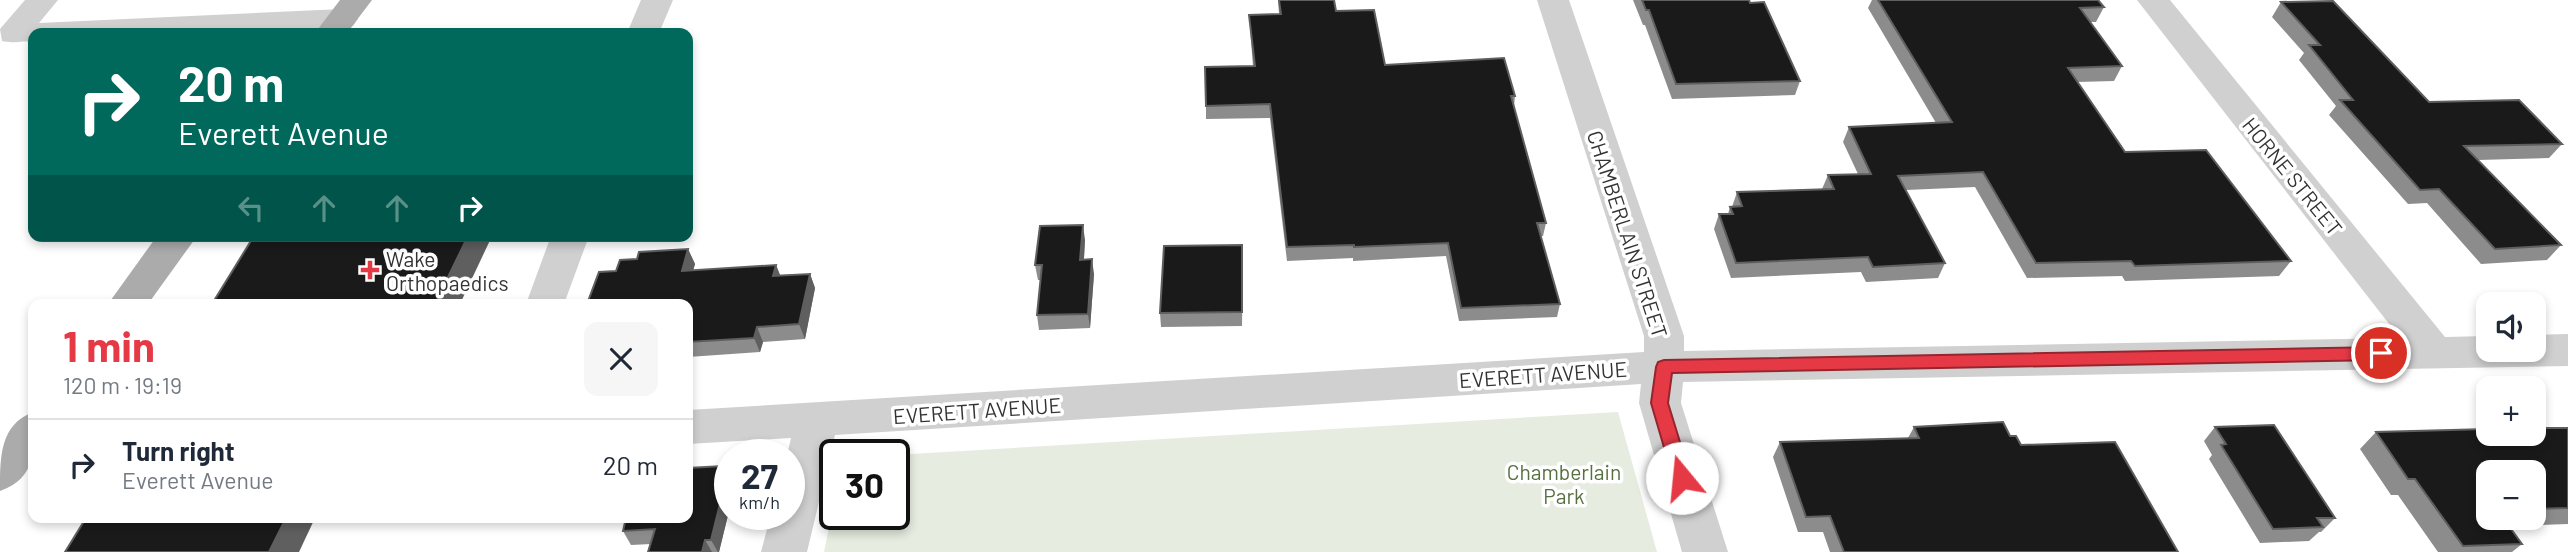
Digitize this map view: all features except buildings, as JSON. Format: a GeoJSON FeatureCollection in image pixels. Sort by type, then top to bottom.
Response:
{"type":"FeatureCollection","features":[{"type":"Feature","properties":{"kind":"main road"},"geometry":{"type":"LineString","coordinates":[[131,299],[174,242]]}},
{"type":"Feature","properties":{"kind":"street"},"geometry":{"type":"LineString","coordinates":[[20,34],[43,0]]}},
{"type":"Feature","properties":{"kind":"street"},"geometry":{"type":"LineString","coordinates":[[645,28],[657,0]]}},
{"type":"Feature","properties":{"kind":"street","name":"CHAMBERLAIN STREET"},"geometry":{"type":"LineString","coordinates":[[1553,0],[1664,335],[1660,403],[1705,552]]}},
{"type":"Feature","properties":{"kind":"street","name":"HORNE STREET"},"geometry":{"type":"LineString","coordinates":[[2152,0],[2434,352]]}},
{"type":"Feature","properties":{"kind":"street"},"geometry":{"type":"LineString","coordinates":[[134,28],[343,17]]}},
{"type":"Feature","properties":{"kind":"street"},"geometry":{"type":"LineString","coordinates":[[547,299],[568,242]]}},
{"type":"Feature","properties":{"kind":"street","name":"EVERETT AVENUE"},"geometry":{"type":"LineString","coordinates":[[693,427],[1664,367],[2568,350]]}},
{"type":"Feature","properties":{"kind":"street"},"geometry":{"type":"LineString","coordinates":[[784,552],[817,420]]}},
{"type":"Feature","properties":{"kind":"green space","name":"Chamberlain Park"},"geometry":{"type":"Polygon","coordinates":[[[1618,412],[1657,552],[824,552],[828,530],[910,530],[910,454],[1618,412]]]}},
{"type":"Feature","properties":{"kind":"place","name":"Wake Orthopaedics"},"geometry":{"type":"Point","coordinates":[370,270]}},
{"type":"Feature","properties":{"kind":"route"},"geometry":{"type":"LineString","coordinates":[[1682,478],[1660,403],[1664,367],[2381,353]]}}]}
